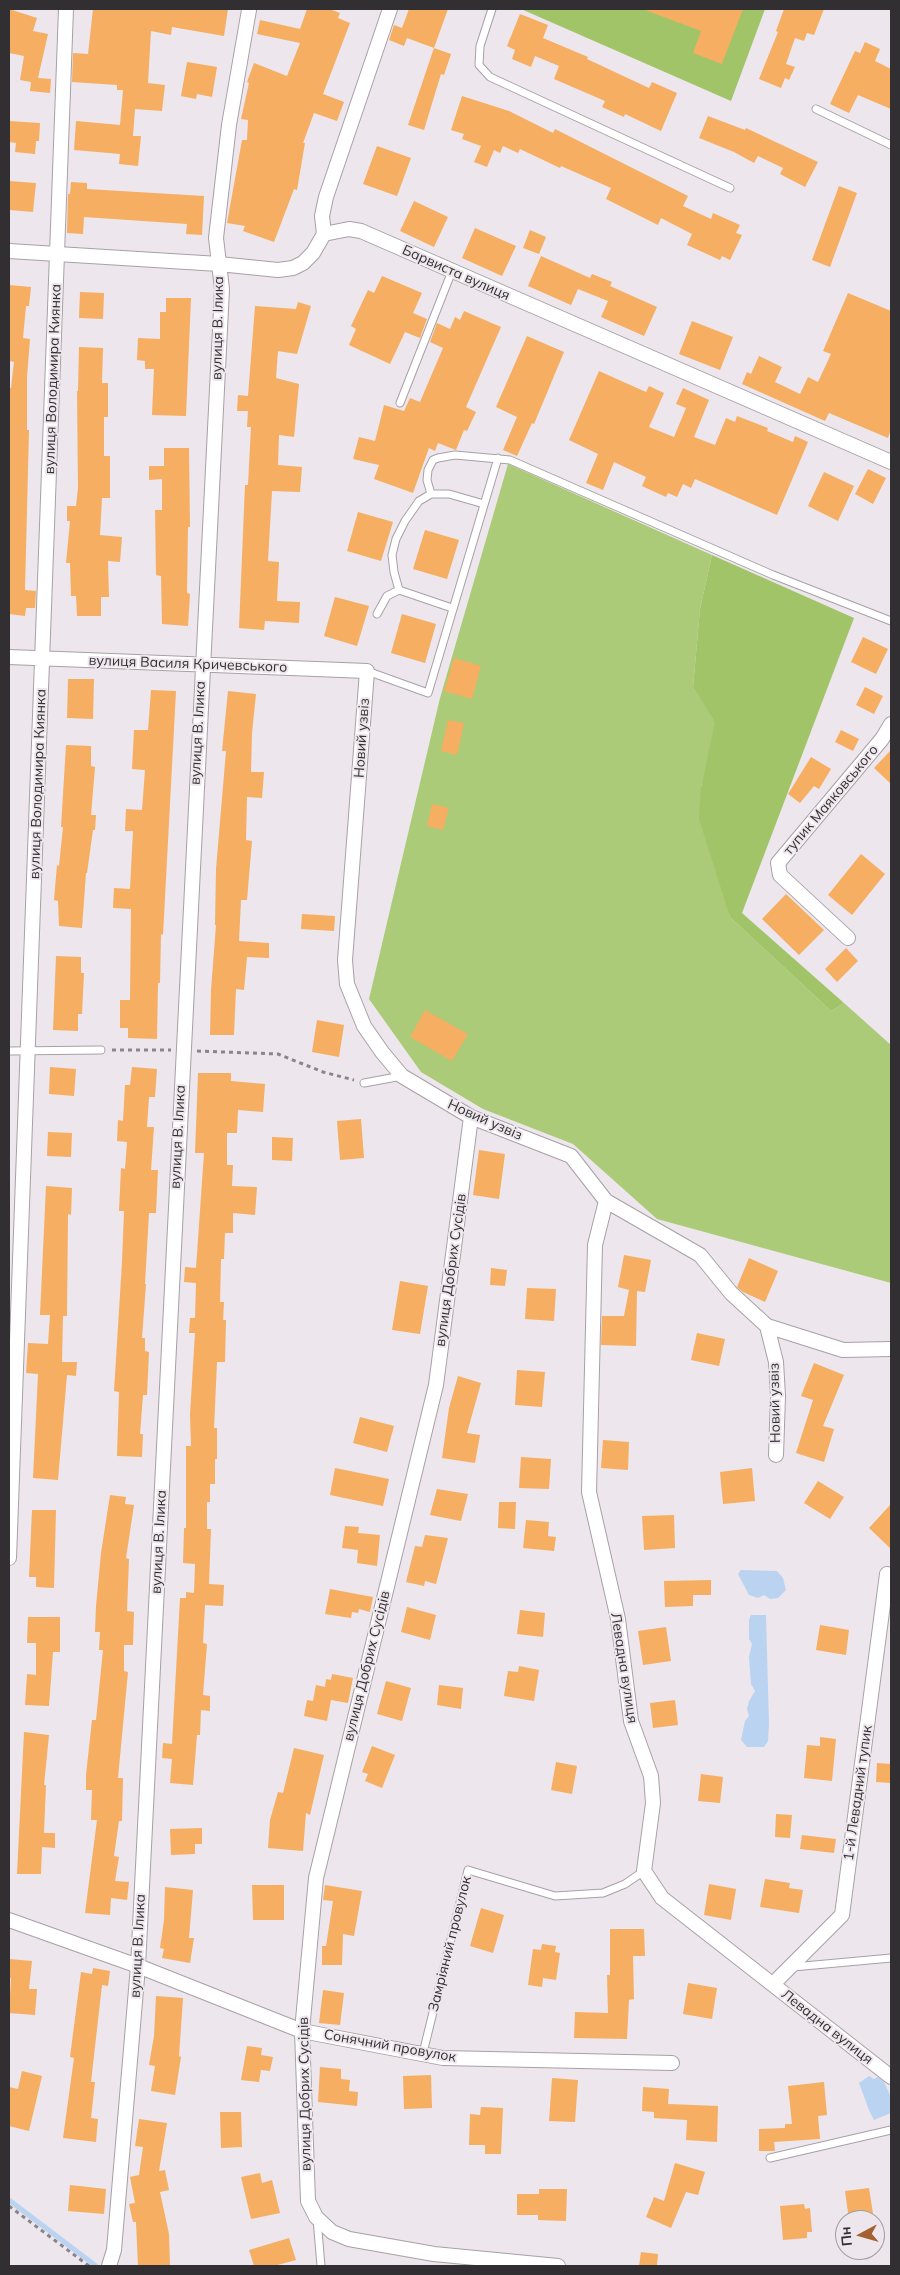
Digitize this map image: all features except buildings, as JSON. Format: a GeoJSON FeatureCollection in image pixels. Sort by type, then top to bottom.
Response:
{"type":"FeatureCollection","features":[{"type":"Feature","properties":{"kind":"street","name":"вулиця Володимира Киянка"},"geometry":{"type":"LineString","coordinates":[[9,1558],[66,9]]}},
{"type":"Feature","properties":{"kind":"street"},"geometry":{"type":"LineString","coordinates":[[9,251],[219,264],[278,270],[293,268],[303,263],[313,253],[324,234],[322,216],[326,197],[390,9]]}},
{"type":"Feature","properties":{"kind":"street","name":"вулиця В. Ілика"},"geometry":{"type":"LineString","coordinates":[[109,2266],[114,2250],[138,1966],[222,289],[216,238],[226,144],[249,10]]}},
{"type":"Feature","properties":{"kind":"street","name":"Барвиста вулиця"},"geometry":{"type":"LineString","coordinates":[[324,234],[348,229],[361,231],[891,462]]}},
{"type":"Feature","properties":{"kind":"street","name":"вулиця Василя Кричевського"},"geometry":{"type":"LineString","coordinates":[[9,657],[367,671]]}},
{"type":"Feature","properties":{"kind":"street","name":"Новий узвіз"},"geometry":{"type":"LineString","coordinates":[[367,671],[345,960],[347,984],[364,1026],[402,1076],[471,1117],[571,1156],[606,1201],[700,1255],[730,1293],[767,1326],[776,1362],[778,1396],[776,1455]]}},
{"type":"Feature","properties":{"kind":"street","name":"тупик Маяковського"},"geometry":{"type":"LineString","coordinates":[[848,938],[780,875],[778,863],[882,739],[891,724]]}},
{"type":"Feature","properties":{"kind":"street","name":"вулиця Добрих Сусідів"},"geometry":{"type":"LineString","coordinates":[[316,2216],[308,2201],[302,2031],[316,1878],[436,1385],[471,1117]]}},
{"type":"Feature","properties":{"kind":"street","name":"Левадна вулиця"},"geometry":{"type":"LineString","coordinates":[[606,1201],[595,1245],[589,1492],[618,1619],[631,1721],[651,1776],[653,1803],[644,1871],[662,1898],[891,2077]]}},
{"type":"Feature","properties":{"kind":"street"},"geometry":{"type":"LineString","coordinates":[[767,1326],[842,1350],[891,1349]]}},
{"type":"Feature","properties":{"kind":"street","name":"1-й Левадний тупик"},"geometry":{"type":"LineString","coordinates":[[773,1984],[842,1915],[887,1574]]}},
{"type":"Feature","properties":{"kind":"street","name":"Сонячний провулок"},"geometry":{"type":"LineString","coordinates":[[9,1920],[138,1966],[302,2031],[443,2058],[672,2063]]}},
{"type":"Feature","properties":{"kind":"street"},"geometry":{"type":"LineString","coordinates":[[316,2216],[332,2232],[349,2239],[434,2254],[558,2266]]}},
{"type":"Feature","properties":{"kind":"lane"},"geometry":{"type":"LineString","coordinates":[[492,9],[480,46],[479,65],[490,77],[730,188]]}},
{"type":"Feature","properties":{"kind":"lane"},"geometry":{"type":"LineString","coordinates":[[816,109],[891,145]]}},
{"type":"Feature","properties":{"kind":"lane"},"geometry":{"type":"LineString","coordinates":[[400,402],[452,271]]}},
{"type":"Feature","properties":{"kind":"lane"},"geometry":{"type":"LineString","coordinates":[[431,494],[427,480],[428,470],[433,460],[455,455],[510,460],[773,575],[891,621]]}},
{"type":"Feature","properties":{"kind":"lane"},"geometry":{"type":"LineString","coordinates":[[367,671],[428,694],[498,458]]}},
{"type":"Feature","properties":{"kind":"lane"},"geometry":{"type":"LineString","coordinates":[[398,590],[392,555],[396,539],[405,521],[419,501],[431,494],[449,494],[484,504]]}},
{"type":"Feature","properties":{"kind":"lane"},"geometry":{"type":"LineString","coordinates":[[376,614],[388,596],[398,590],[452,608]]}},
{"type":"Feature","properties":{"kind":"lane"},"geometry":{"type":"LineString","coordinates":[[9,1051],[101,1050]]}},
{"type":"Feature","properties":{"kind":"lane"},"geometry":{"type":"LineString","coordinates":[[364,1083],[402,1076]]}},
{"type":"Feature","properties":{"kind":"lane","name":"Замріяний провулок"},"geometry":{"type":"LineString","coordinates":[[423,2053],[468,1870],[555,1896],[603,1893],[625,1884],[644,1871]]}},
{"type":"Feature","properties":{"kind":"lane"},"geometry":{"type":"LineString","coordinates":[[790,1967],[891,1958]]}},
{"type":"Feature","properties":{"kind":"lane"},"geometry":{"type":"LineString","coordinates":[[770,2158],[891,2131]]}},
{"type":"Feature","properties":{"kind":"lane"},"geometry":{"type":"LineString","coordinates":[[316,2216],[321,2266]]}},
{"type":"Feature","properties":{"kind":"path"},"geometry":{"type":"LineString","coordinates":[[101,1050],[183,1050],[278,1054],[323,1072],[364,1083]]}},
{"type":"Feature","properties":{"kind":"path"},"geometry":{"type":"LineString","coordinates":[[9,2206],[89,2266]]}},
{"type":"Feature","properties":{"kind":"green space"},"geometry":{"type":"Polygon","coordinates":[[[521,9],[765,9],[731,101],[521,9]]]}},
{"type":"Feature","properties":{"kind":"green space"},"geometry":{"type":"Polygon","coordinates":[[[508,464],[712,555],[700,609],[693,687],[716,722],[701,787],[730,917],[831,1011],[844,1003],[891,1045],[891,1283],[657,1219],[573,1144],[483,1109],[421,1072],[369,999],[440,698],[508,464]]]}},
{"type":"Feature","properties":{"kind":"green space"},"geometry":{"type":"Polygon","coordinates":[[[712,555],[854,618],[742,913],[844,1003],[831,1011],[730,917],[699,819],[701,787],[715,722],[693,687],[700,609],[712,555]]]}},
{"type":"Feature","properties":{"kind":"water"},"geometry":{"type":"Polygon","coordinates":[[[741,1570],[777,1571],[783,1578],[786,1590],[778,1598],[770,1599],[764,1595],[758,1598],[749,1595],[738,1574],[741,1570]]]}},
{"type":"Feature","properties":{"kind":"water"},"geometry":{"type":"Polygon","coordinates":[[[751,1615],[766,1615],[769,1724],[768,1741],[764,1747],[747,1747],[741,1740],[745,1721],[749,1716],[747,1709],[749,1701],[755,1691],[751,1684],[749,1657],[752,1644],[749,1639],[749,1620],[751,1615]]]}},
{"type":"Feature","properties":{"kind":"water"},"geometry":{"type":"Polygon","coordinates":[[[869,2076],[874,2079],[878,2077],[884,2082],[891,2097],[891,2113],[874,2120],[859,2083],[869,2076]]]}},
{"type":"Feature","properties":{"kind":"waterway"},"geometry":{"type":"LineString","coordinates":[[9,2200],[96,2266]]}}]}
